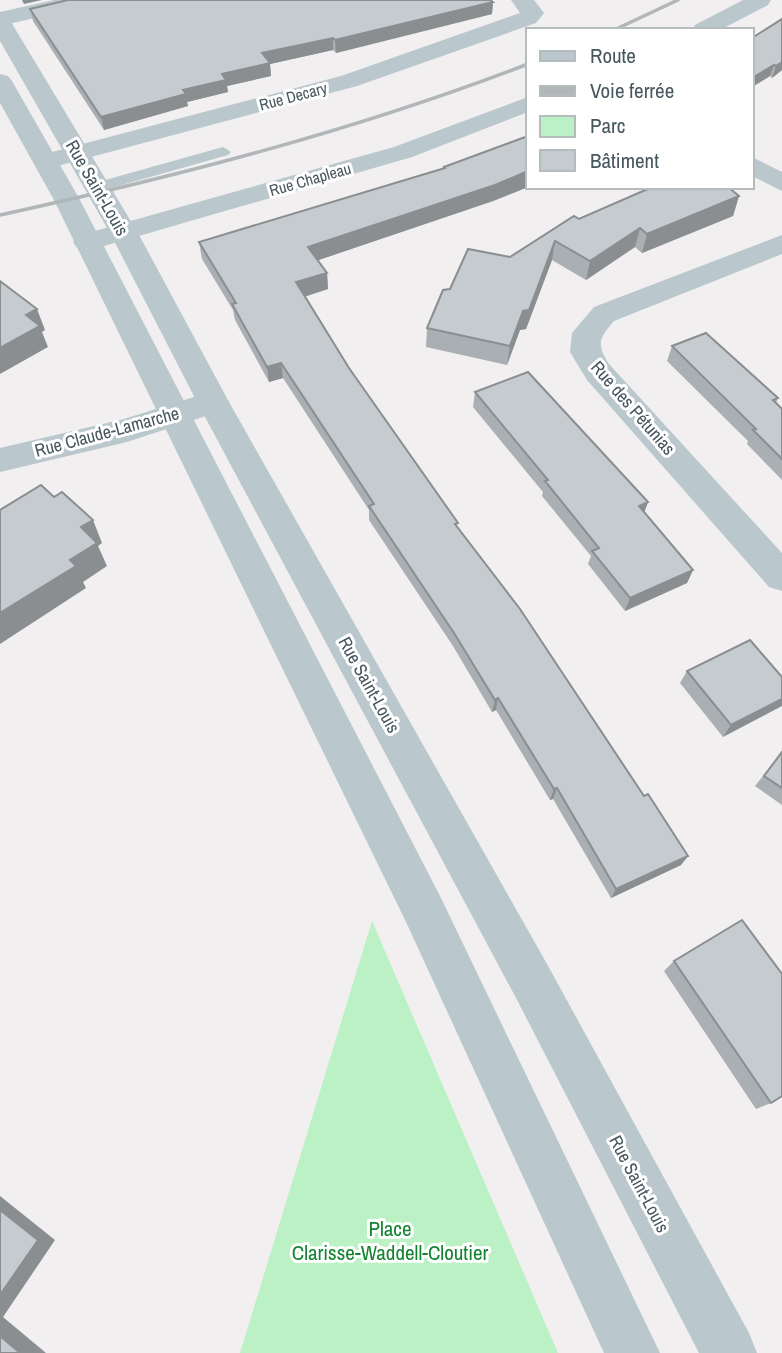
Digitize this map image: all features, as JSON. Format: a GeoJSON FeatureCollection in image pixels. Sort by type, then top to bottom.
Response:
{"type":"FeatureCollection","features":[{"type":"Feature","properties":{"kind":"street"},"geometry":{"type":"LineString","coordinates":[[0,20],[83,0]]}},
{"type":"Feature","properties":{"kind":"street"},"geometry":{"type":"LineString","coordinates":[[707,28],[760,0]]}},
{"type":"Feature","properties":{"kind":"street","name":"Rue Decary"},"geometry":{"type":"LineString","coordinates":[[46,161],[349,81],[528,18],[528,6]]}},
{"type":"Feature","properties":{"kind":"street","name":"Rue Saint-Louis"},"geometry":{"type":"LineString","coordinates":[[0,20],[124,233],[195,409],[423,909],[632,1353]]}},
{"type":"Feature","properties":{"kind":"street","name":"Rue Saint-Louis"},"geometry":{"type":"LineString","coordinates":[[0,81],[88,242],[195,409],[531,980],[729,1353]]}},
{"type":"Feature","properties":{"kind":"street","name":"Rue Chapleau"},"geometry":{"type":"LineString","coordinates":[[88,242],[403,152],[526,105]]}},
{"type":"Feature","properties":{"kind":"street"},"geometry":{"type":"LineString","coordinates":[[754,166],[782,183]]}},
{"type":"Feature","properties":{"kind":"street","name":"Rue des Pétunias"},"geometry":{"type":"LineString","coordinates":[[782,244],[604,314],[587,333],[585,352],[598,372],[782,577]]}},
{"type":"Feature","properties":{"kind":"street","name":"Rue Claude-Lamarche"},"geometry":{"type":"LineString","coordinates":[[0,460],[100,437],[195,409]]}},
{"type":"Feature","properties":{"kind":"lane"},"geometry":{"type":"LineString","coordinates":[[97,187],[223,152]]}},
{"type":"Feature","properties":{"kind":"green space","name":"Place Clarisse-Waddell-Cloutier"},"geometry":{"type":"Polygon","coordinates":[[[372,921],[558,1353],[240,1353],[372,921]]]}},
{"type":"Feature","properties":{"kind":"building"},"geometry":{"type":"Polygon","coordinates":[[[68,0],[493,2],[335,40],[333,38],[262,53],[270,63],[222,74],[226,80],[183,90],[186,94],[101,117],[30,9],[68,0]]]}},
{"type":"Feature","properties":{"kind":"building"},"geometry":{"type":"Polygon","coordinates":[[[782,19],[782,62],[754,77],[754,37],[782,19]]]}},
{"type":"Feature","properties":{"kind":"building"},"geometry":{"type":"Polygon","coordinates":[[[526,137],[526,172],[495,185],[308,247],[327,273],[296,282],[349,368],[458,523],[455,524],[520,609],[644,796],[648,794],[688,856],[616,889],[557,788],[554,789],[498,698],[495,700],[454,633],[369,506],[374,504],[281,363],[267,367],[232,304],[236,303],[199,242],[444,167],[526,137]]]}},
{"type":"Feature","properties":{"kind":"building"},"geometry":{"type":"Polygon","coordinates":[[[730,189],[739,196],[647,234],[640,228],[590,261],[555,241],[529,310],[523,311],[510,346],[427,328],[443,290],[450,289],[468,249],[510,257],[574,216],[579,219],[643,191],[730,189]]]}},
{"type":"Feature","properties":{"kind":"building"},"geometry":{"type":"Polygon","coordinates":[[[0,281],[37,309],[26,315],[40,326],[0,348],[0,281]]]}},
{"type":"Feature","properties":{"kind":"building"},"geometry":{"type":"Polygon","coordinates":[[[706,333],[778,398],[773,400],[782,409],[782,459],[753,430],[756,429],[672,346],[706,333]]]}},
{"type":"Feature","properties":{"kind":"building"},"geometry":{"type":"Polygon","coordinates":[[[528,372],[648,502],[639,506],[693,570],[630,598],[592,551],[599,548],[545,481],[548,480],[475,392],[528,372]]]}},
{"type":"Feature","properties":{"kind":"building"},"geometry":{"type":"Polygon","coordinates":[[[41,485],[54,497],[62,492],[93,520],[81,527],[97,543],[70,560],[76,566],[0,613],[0,510],[41,485]]]}},
{"type":"Feature","properties":{"kind":"building"},"geometry":{"type":"Polygon","coordinates":[[[750,640],[782,677],[782,699],[731,725],[687,671],[750,640]]]}},
{"type":"Feature","properties":{"kind":"building"},"geometry":{"type":"Polygon","coordinates":[[[782,752],[782,788],[764,776],[782,752]]]}},
{"type":"Feature","properties":{"kind":"building"},"geometry":{"type":"Polygon","coordinates":[[[742,920],[782,974],[782,1096],[771,1103],[674,961],[742,920]]]}},
{"type":"Feature","properties":{"kind":"building"},"geometry":{"type":"Polygon","coordinates":[[[0,1210],[38,1240],[0,1295],[0,1210]]]}},
{"type":"Feature","properties":{"kind":"building"},"geometry":{"type":"Polygon","coordinates":[[[0,1336],[20,1353],[0,1353],[0,1336]]]}},
{"type":"Feature","properties":{"kind":"railway"},"geometry":{"type":"LineString","coordinates":[[618,28],[678,0]]}},
{"type":"Feature","properties":{"kind":"railway"},"geometry":{"type":"LineString","coordinates":[[0,215],[267,150],[398,110],[526,65]]}}]}
